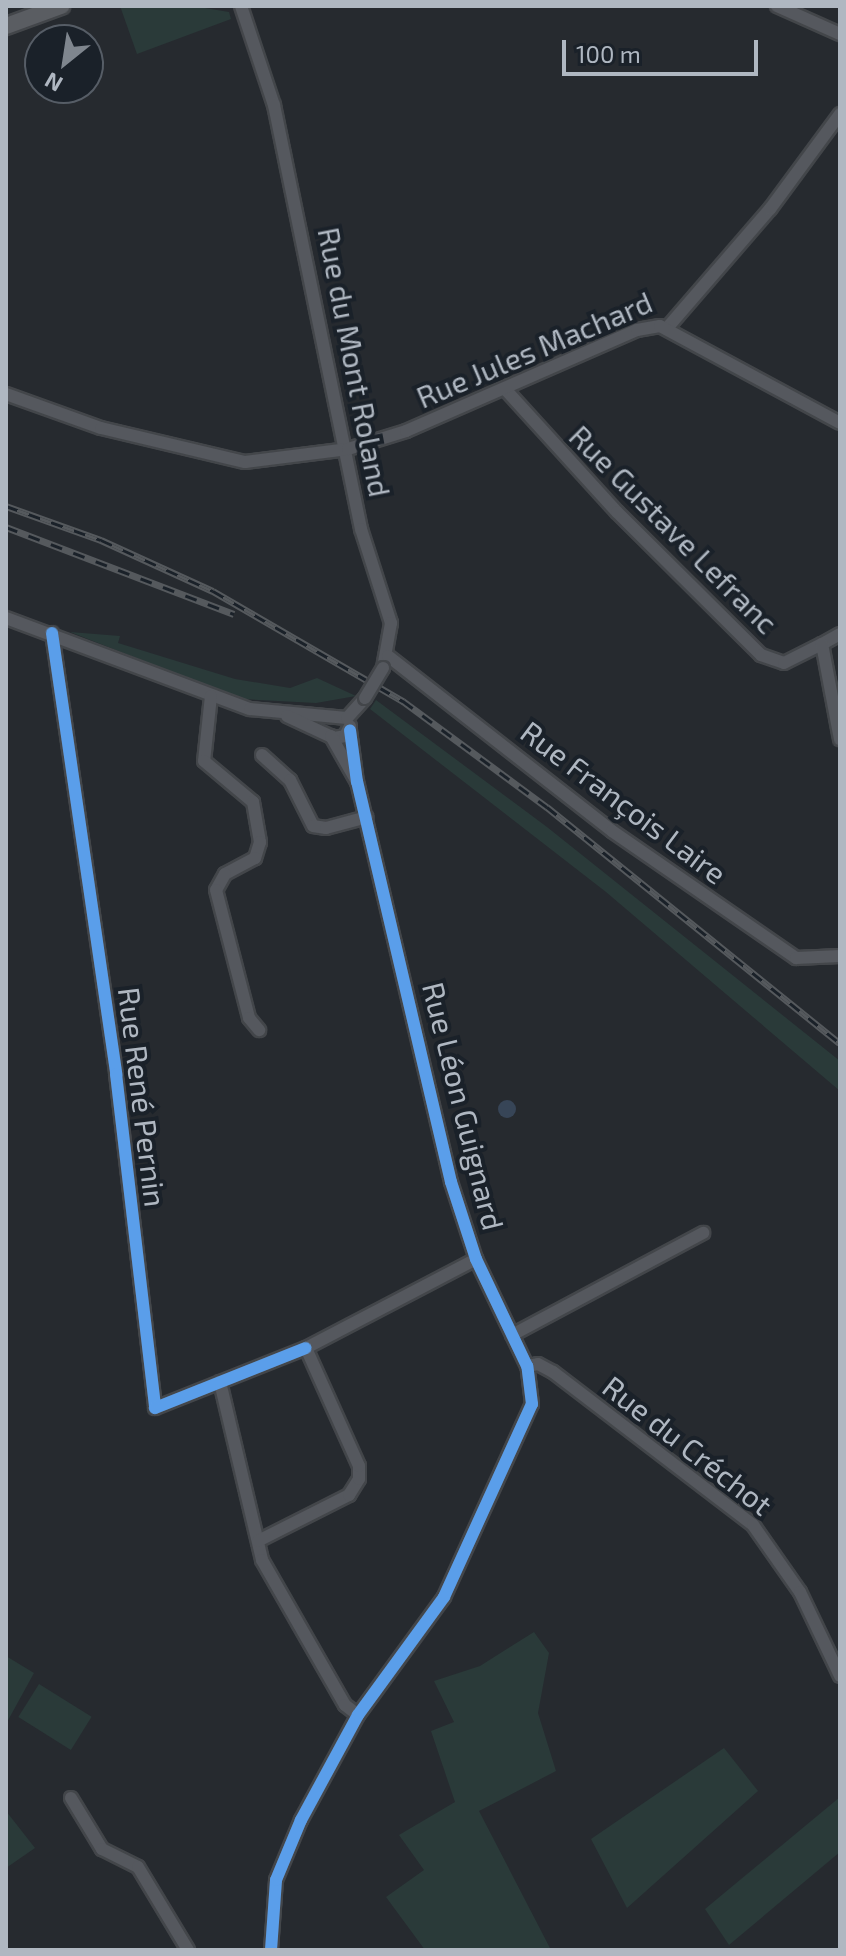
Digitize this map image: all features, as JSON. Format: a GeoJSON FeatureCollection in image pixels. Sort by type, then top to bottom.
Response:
{"type":"FeatureCollection","features":[{"type":"Feature","properties":{"kind":"main road"},"geometry":{"type":"LineString","coordinates":[[10,25],[61,6]]}},
{"type":"Feature","properties":{"kind":"street","name":"Rue du Mont Roland"},"geometry":{"type":"LineString","coordinates":[[241,6],[286,153],[348,449],[361,529],[391,623],[386,662],[365,698],[344,720]]}},
{"type":"Feature","properties":{"kind":"street"},"geometry":{"type":"LineString","coordinates":[[777,6],[840,34]]}},
{"type":"Feature","properties":{"kind":"street","name":"Rue Jules Machard"},"geometry":{"type":"LineString","coordinates":[[12,396],[101,428],[245,462],[348,449],[417,427],[637,330],[668,327],[770,209],[840,114]]}},
{"type":"Feature","properties":{"kind":"street"},"geometry":{"type":"LineString","coordinates":[[668,327],[840,423]]}},
{"type":"Feature","properties":{"kind":"street","name":"Rue Gustave Lefranc"},"geometry":{"type":"LineString","coordinates":[[505,389],[617,512],[761,655],[784,663],[840,634]]}},
{"type":"Feature","properties":{"kind":"street"},"geometry":{"type":"LineString","coordinates":[[6,618],[211,696],[287,716],[330,735],[342,738],[344,720]]}},
{"type":"Feature","properties":{"kind":"street","name":"Rue René Pernin"},"geometry":{"type":"LineString","coordinates":[[52,633],[116,1074],[155,1408],[306,1348],[476,1259]]}},
{"type":"Feature","properties":{"kind":"street"},"geometry":{"type":"LineString","coordinates":[[822,644],[840,739]]}},
{"type":"Feature","properties":{"kind":"street","name":"Rue François Laire"},"geometry":{"type":"LineString","coordinates":[[386,662],[612,831],[796,958],[840,956]]}},
{"type":"Feature","properties":{"kind":"street"},"geometry":{"type":"LineString","coordinates":[[211,696],[204,761],[253,802],[260,842],[255,858],[225,874],[216,890],[249,1018],[259,1030]]}},
{"type":"Feature","properties":{"kind":"street"},"geometry":{"type":"LineString","coordinates":[[287,716],[344,720]]}},
{"type":"Feature","properties":{"kind":"street"},"geometry":{"type":"LineString","coordinates":[[330,735],[326,722],[344,720]]}},
{"type":"Feature","properties":{"kind":"street","name":"Rue Léon Guignard"},"geometry":{"type":"LineString","coordinates":[[271,1950],[273,1896],[282,1863],[358,1715],[444,1597],[527,1420],[532,1387],[527,1366],[476,1259],[451,1182],[344,720]]}},
{"type":"Feature","properties":{"kind":"street","name":"Rue Léon Guignard"},"geometry":{"type":"LineString","coordinates":[[330,735],[357,782]]}},
{"type":"Feature","properties":{"kind":"street"},"geometry":{"type":"LineString","coordinates":[[262,755],[290,780],[313,826],[326,828],[367,817]]}},
{"type":"Feature","properties":{"kind":"street"},"geometry":{"type":"LineString","coordinates":[[512,1335],[703,1233]]}},
{"type":"Feature","properties":{"kind":"street"},"geometry":{"type":"LineString","coordinates":[[258,1541],[349,1495],[359,1479],[359,1466],[306,1348]]}},
{"type":"Feature","properties":{"kind":"street","name":"Rue du Créchot"},"geometry":{"type":"LineString","coordinates":[[527,1366],[538,1364],[553,1372],[753,1525],[800,1592],[840,1676]]}},
{"type":"Feature","properties":{"kind":"street"},"geometry":{"type":"LineString","coordinates":[[220,1382],[258,1541],[277,1586],[345,1705],[358,1715]]}},
{"type":"Feature","properties":{"kind":"street"},"geometry":{"type":"LineString","coordinates":[[71,1798],[102,1849],[138,1867],[188,1950]]}},
{"type":"Feature","properties":{"kind":"shaded area"},"geometry":{"type":"Polygon","coordinates":[[[120,6],[193,6],[229,12],[231,19],[137,54],[120,6]]]}},
{"type":"Feature","properties":{"kind":"shaded area"},"geometry":{"type":"Polygon","coordinates":[[[70,632],[120,636],[118,643],[235,679],[290,688],[317,678],[356,696],[316,703],[241,699],[70,632]]]}},
{"type":"Feature","properties":{"kind":"shaded area"},"geometry":{"type":"Polygon","coordinates":[[[376,700],[547,827],[840,1061],[840,1091],[606,892],[370,709],[376,700]]]}},
{"type":"Feature","properties":{"kind":"shaded area"},"geometry":{"type":"Polygon","coordinates":[[[534,1632],[549,1653],[538,1713],[556,1771],[479,1811],[551,1950],[425,1950],[386,1897],[424,1870],[399,1835],[455,1802],[431,1731],[454,1722],[434,1681],[480,1666],[534,1632]]]}},
{"type":"Feature","properties":{"kind":"shaded area"},"geometry":{"type":"Polygon","coordinates":[[[6,1656],[34,1673],[6,1724],[6,1656]]]}},
{"type":"Feature","properties":{"kind":"shaded area"},"geometry":{"type":"Polygon","coordinates":[[[39,1684],[92,1717],[71,1750],[18,1717],[39,1684]]]}},
{"type":"Feature","properties":{"kind":"shaded area"},"geometry":{"type":"Polygon","coordinates":[[[724,1748],[758,1791],[627,1908],[591,1839],[724,1748]]]}},
{"type":"Feature","properties":{"kind":"shaded area"},"geometry":{"type":"Polygon","coordinates":[[[840,1797],[840,1852],[729,1945],[705,1909],[840,1797]]]}},
{"type":"Feature","properties":{"kind":"shaded area"},"geometry":{"type":"Polygon","coordinates":[[[6,1811],[35,1848],[6,1868],[6,1811]]]}},
{"type":"Feature","properties":{"kind":"water"},"geometry":{"type":"Polygon","coordinates":[[[507,1100],[516,1109],[507,1118],[498,1109],[507,1100]]]}},
{"type":"Feature","properties":{"kind":"railway"},"geometry":{"type":"LineString","coordinates":[[6,506],[101,540],[213,591],[403,701],[547,807],[840,1043]]}},
{"type":"Feature","properties":{"kind":"railway"},"geometry":{"type":"LineString","coordinates":[[6,527],[234,614]]}},
{"type":"Feature","properties":{"kind":"cycle path"},"geometry":{"type":"LineString","coordinates":[[52,633],[116,1074],[155,1408],[306,1348]]}},
{"type":"Feature","properties":{"kind":"cycle path"},"geometry":{"type":"LineString","coordinates":[[271,1950],[276,1880],[301,1820],[358,1715],[444,1597],[532,1404],[527,1366],[476,1259],[451,1182],[357,782],[350,730]]}}]}
